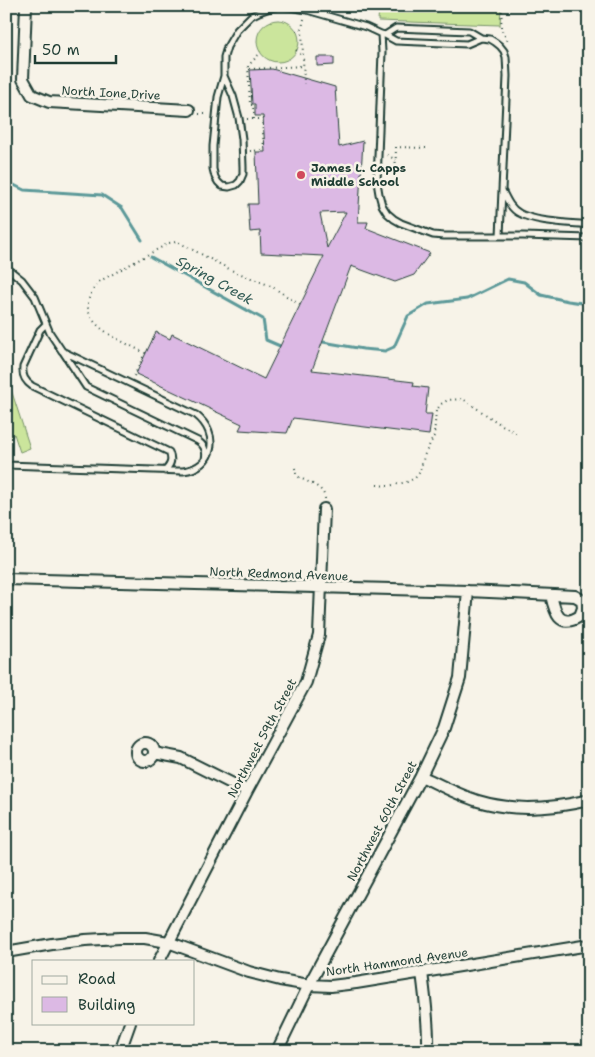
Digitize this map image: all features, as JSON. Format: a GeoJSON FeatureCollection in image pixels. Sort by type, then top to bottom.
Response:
{"type":"FeatureCollection","features":[{"type":"Feature","properties":{"kind":"street","name":"North Ione Drive"},"geometry":{"type":"LineString","coordinates":[[26,6],[23,78],[32,95],[49,102],[189,110]]}},
{"type":"Feature","properties":{"kind":"street","name":"Northwest 59th Street"},"geometry":{"type":"LineString","coordinates":[[159,960],[306,682],[319,635],[324,509]]}},
{"type":"Feature","properties":{"kind":"street","name":"North Redmond Avenue"},"geometry":{"type":"LineString","coordinates":[[6,579],[468,591],[551,595]]}},
{"type":"Feature","properties":{"kind":"street","name":"Northwest 60th Street"},"geometry":{"type":"LineString","coordinates":[[278,1051],[309,985],[421,776],[444,728],[460,678],[468,591]]}},
{"type":"Feature","properties":{"kind":"street"},"geometry":{"type":"LineString","coordinates":[[154,753],[181,758],[247,791]]}},
{"type":"Feature","properties":{"kind":"street"},"geometry":{"type":"LineString","coordinates":[[421,776],[478,801],[502,806],[546,808],[589,800]]}},
{"type":"Feature","properties":{"kind":"street","name":"North Hammond Avenue"},"geometry":{"type":"LineString","coordinates":[[6,952],[52,944],[120,938],[145,938],[168,942],[249,972],[280,980],[309,985],[332,986],[589,945]]}},
{"type":"Feature","properties":{"kind":"street"},"geometry":{"type":"LineString","coordinates":[[422,972],[427,1012],[428,1051]]}},
{"type":"Feature","properties":{"kind":"street"},"geometry":{"type":"LineString","coordinates":[[120,1051],[130,1024]]}},
{"type":"Feature","properties":{"kind":"lane"},"geometry":{"type":"LineString","coordinates":[[224,76],[233,96],[239,118],[244,167],[240,181],[236,185],[229,187],[222,186],[218,182],[213,169],[213,146],[218,96],[224,76],[224,57],[231,39],[251,16],[280,6],[300,8],[366,27],[396,41],[468,44],[481,38]]}},
{"type":"Feature","properties":{"kind":"lane"},"geometry":{"type":"LineString","coordinates":[[383,34],[396,28],[469,31],[481,38],[490,39],[504,51],[507,70],[500,236]]}},
{"type":"Feature","properties":{"kind":"lane"},"geometry":{"type":"LineString","coordinates":[[383,34],[377,182],[382,205],[387,213],[402,223],[438,236],[589,238]]}},
{"type":"Feature","properties":{"kind":"lane"},"geometry":{"type":"LineString","coordinates":[[502,189],[508,204],[518,213],[532,218],[589,224]]}},
{"type":"Feature","properties":{"kind":"lane"},"geometry":{"type":"LineString","coordinates":[[6,267],[28,287],[39,306],[50,333],[86,386],[202,443],[206,451],[204,461]]}},
{"type":"Feature","properties":{"kind":"lane"},"geometry":{"type":"LineString","coordinates":[[46,324],[40,330],[22,367],[26,382],[169,452],[170,464],[164,471]]}},
{"type":"Feature","properties":{"kind":"lane"},"geometry":{"type":"LineString","coordinates":[[6,466],[164,471],[189,470],[204,461],[209,455],[211,440],[207,426],[196,415],[62,351]]}},
{"type":"Feature","properties":{"kind":"path"},"geometry":{"type":"LineString","coordinates":[[502,6],[501,29],[509,42],[509,46],[504,51]]}},
{"type":"Feature","properties":{"kind":"path"},"geometry":{"type":"LineString","coordinates":[[304,19],[302,28],[304,84]]}},
{"type":"Feature","properties":{"kind":"path"},"geometry":{"type":"LineString","coordinates":[[296,30],[302,28]]}},
{"type":"Feature","properties":{"kind":"path"},"geometry":{"type":"LineString","coordinates":[[296,50],[303,57]]}},
{"type":"Feature","properties":{"kind":"path"},"geometry":{"type":"LineString","coordinates":[[254,119],[253,105],[250,105],[248,66],[261,52]]}},
{"type":"Feature","properties":{"kind":"path"},"geometry":{"type":"LineString","coordinates":[[248,69],[304,66]]}},
{"type":"Feature","properties":{"kind":"path"},"geometry":{"type":"LineString","coordinates":[[243,151],[264,150],[263,119],[248,119]]}},
{"type":"Feature","properties":{"kind":"path"},"geometry":{"type":"LineString","coordinates":[[395,183],[396,147],[426,148]]}},
{"type":"Feature","properties":{"kind":"path"},"geometry":{"type":"LineString","coordinates":[[385,154],[396,160]]}},
{"type":"Feature","properties":{"kind":"path"},"geometry":{"type":"LineString","coordinates":[[133,378],[145,352],[97,326],[89,312],[90,295],[100,281],[169,243],[176,242],[184,245],[231,270],[271,286],[300,304]]}},
{"type":"Feature","properties":{"kind":"path"},"geometry":{"type":"LineString","coordinates":[[377,485],[388,486],[407,482],[415,478],[420,472],[424,456],[434,436],[436,411],[441,404],[448,400],[463,399],[519,435]]}},
{"type":"Feature","properties":{"kind":"path"},"geometry":{"type":"LineString","coordinates":[[295,468],[298,477],[323,492],[325,498],[324,509]]}},
{"type":"Feature","properties":{"kind":"green space"},"geometry":{"type":"Polygon","coordinates":[[[379,6],[501,6],[500,25],[378,21],[379,6]]]}},
{"type":"Feature","properties":{"kind":"green space"},"geometry":{"type":"Polygon","coordinates":[[[278,20],[293,26],[299,41],[293,56],[278,62],[263,56],[257,41],[263,26],[278,20]]]}},
{"type":"Feature","properties":{"kind":"green space"},"geometry":{"type":"Polygon","coordinates":[[[6,374],[30,448],[20,452],[14,434],[6,444],[8,423],[6,374]]]}},
{"type":"Feature","properties":{"kind":"building"},"geometry":{"type":"Polygon","coordinates":[[[317,57],[334,57],[334,65],[317,66],[317,57]]]}},
{"type":"Feature","properties":{"kind":"building"},"geometry":{"type":"Polygon","coordinates":[[[272,69],[335,87],[339,147],[363,141],[358,222],[368,222],[366,228],[430,253],[414,275],[395,282],[351,266],[312,370],[414,382],[413,386],[428,388],[425,414],[432,414],[429,435],[293,418],[287,433],[239,430],[242,424],[136,374],[156,332],[170,339],[172,334],[264,379],[324,256],[261,253],[260,231],[250,232],[248,204],[258,204],[256,152],[265,152],[263,116],[255,116],[255,104],[252,104],[250,70],[272,69]],[[346,212],[320,213],[327,248],[346,212]]]}},
{"type":"Feature","properties":{"kind":"waterway","name":"Spring Creek"},"geometry":{"type":"LineString","coordinates":[[6,181],[24,190],[102,195],[122,208],[142,240]]}},
{"type":"Feature","properties":{"kind":"waterway","name":"Spring Creek"},"geometry":{"type":"LineString","coordinates":[[151,257],[263,319],[266,340],[280,346]]}},
{"type":"Feature","properties":{"kind":"waterway","name":"Spring Creek"},"geometry":{"type":"LineString","coordinates":[[323,342],[385,351],[394,347],[408,316],[428,304],[467,299],[508,279],[524,282],[541,295],[589,304]]}},
{"type":"Feature","properties":{"kind":"place","name":"James L. Capps Middle School"},"geometry":{"type":"Point","coordinates":[301,175]}}]}
